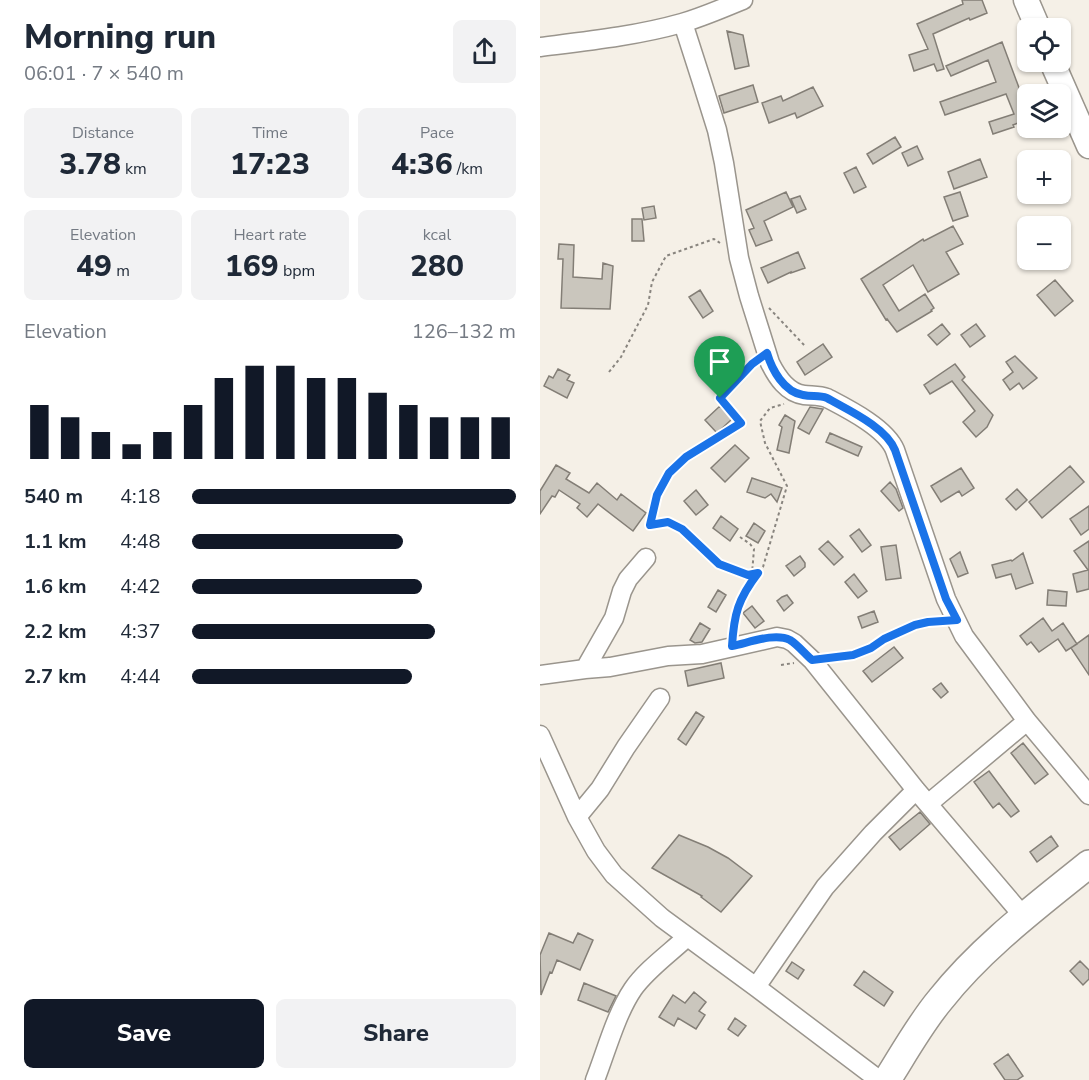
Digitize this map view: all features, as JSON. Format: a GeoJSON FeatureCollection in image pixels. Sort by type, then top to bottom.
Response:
{"type":"FeatureCollection","features":[{"type":"Feature","properties":{"kind":"highway"},"geometry":{"type":"LineString","coordinates":[[887,1080],[916,1032],[961,975],[1024,917],[1089,864]]}},
{"type":"Feature","properties":{"kind":"main road"},"geometry":{"type":"LineString","coordinates":[[1026,0],[1034,18]]}},
{"type":"Feature","properties":{"kind":"main road"},"geometry":{"type":"LineString","coordinates":[[1056,72],[1089,146]]}},
{"type":"Feature","properties":{"kind":"street"},"geometry":{"type":"LineString","coordinates":[[540,47],[635,33],[683,23],[743,0]]}},
{"type":"Feature","properties":{"kind":"street"},"geometry":{"type":"LineString","coordinates":[[683,23],[721,147],[739,258],[749,296],[775,373],[794,392],[827,398],[841,405],[871,424],[892,444],[946,599],[973,649],[1027,721],[1089,795]]}},
{"type":"Feature","properties":{"kind":"street"},"geometry":{"type":"LineString","coordinates":[[585,669],[614,618],[628,579],[646,558]]}},
{"type":"Feature","properties":{"kind":"street"},"geometry":{"type":"LineString","coordinates":[[540,675],[610,667],[668,656],[702,654],[777,637],[787,639],[812,660],[916,790],[1024,917]]}},
{"type":"Feature","properties":{"kind":"street"},"geometry":{"type":"LineString","coordinates":[[577,817],[600,789],[660,698]]}},
{"type":"Feature","properties":{"kind":"street"},"geometry":{"type":"LineString","coordinates":[[928,804],[1027,721]]}},
{"type":"Feature","properties":{"kind":"street"},"geometry":{"type":"LineString","coordinates":[[540,735],[577,817],[596,851],[614,875],[687,937],[879,1080]]}},
{"type":"Feature","properties":{"kind":"street"},"geometry":{"type":"LineString","coordinates":[[756,987],[825,887],[873,833],[916,790]]}},
{"type":"Feature","properties":{"kind":"street"},"geometry":{"type":"LineString","coordinates":[[595,1080],[623,1009],[633,990],[644,976],[687,937]]}},
{"type":"Feature","properties":{"kind":"path"},"geometry":{"type":"LineString","coordinates":[[609,372],[621,357],[648,305],[652,282],[666,256],[714,239],[739,258]]}},
{"type":"Feature","properties":{"kind":"path"},"geometry":{"type":"LineString","coordinates":[[749,296],[771,309],[805,346]]}},
{"type":"Feature","properties":{"kind":"path"},"geometry":{"type":"LineString","coordinates":[[758,573],[748,575],[719,564],[682,529],[668,522],[650,525],[657,495],[669,473],[686,457],[741,423],[720,398],[752,364],[767,353]]}},
{"type":"Feature","properties":{"kind":"path"},"geometry":{"type":"LineString","coordinates":[[732,646],[733,623],[738,605],[763,567],[787,486],[765,443],[760,421],[770,408],[811,395]]}},
{"type":"Feature","properties":{"kind":"path"},"geometry":{"type":"LineString","coordinates":[[740,537],[754,549],[752,574]]}},
{"type":"Feature","properties":{"kind":"path"},"geometry":{"type":"LineString","coordinates":[[812,660],[853,655],[915,625],[957,620]]}},
{"type":"Feature","properties":{"kind":"building"},"geometry":{"type":"Polygon","coordinates":[[[962,0],[982,0],[987,13],[970,20],[969,18],[933,34],[944,69],[937,71],[934,64],[914,71],[909,55],[928,49],[917,24],[963,4],[962,0]]]}},
{"type":"Feature","properties":{"kind":"building"},"geometry":{"type":"Polygon","coordinates":[[[727,31],[743,35],[749,66],[735,69],[727,31]]]}},
{"type":"Feature","properties":{"kind":"building"},"geometry":{"type":"Polygon","coordinates":[[[1002,42],[1018,84],[1017,123],[1013,125],[1014,127],[993,134],[989,122],[1014,114],[1006,94],[945,115],[940,102],[996,82],[988,60],[951,76],[946,66],[1002,42]]]}},
{"type":"Feature","properties":{"kind":"building"},"geometry":{"type":"Polygon","coordinates":[[[753,85],[758,102],[724,113],[719,96],[753,85]]]}},
{"type":"Feature","properties":{"kind":"building"},"geometry":{"type":"Polygon","coordinates":[[[813,87],[823,106],[797,118],[795,113],[769,123],[762,103],[781,96],[783,101],[813,87]]]}},
{"type":"Feature","properties":{"kind":"building"},"geometry":{"type":"Polygon","coordinates":[[[895,137],[901,147],[873,164],[867,154],[895,137]]]}},
{"type":"Feature","properties":{"kind":"building"},"geometry":{"type":"Polygon","coordinates":[[[917,146],[923,159],[908,166],[902,153],[917,146]]]}},
{"type":"Feature","properties":{"kind":"building"},"geometry":{"type":"Polygon","coordinates":[[[980,159],[987,177],[954,189],[948,172],[980,159]]]}},
{"type":"Feature","properties":{"kind":"building"},"geometry":{"type":"Polygon","coordinates":[[[856,167],[866,187],[854,193],[844,173],[856,167]]]}},
{"type":"Feature","properties":{"kind":"building"},"geometry":{"type":"Polygon","coordinates":[[[786,192],[793,207],[764,221],[772,240],[756,246],[749,230],[754,228],[746,210],[786,192]]]}},
{"type":"Feature","properties":{"kind":"building"},"geometry":{"type":"Polygon","coordinates":[[[960,192],[968,216],[953,221],[944,197],[960,192]]]}},
{"type":"Feature","properties":{"kind":"building"},"geometry":{"type":"Polygon","coordinates":[[[800,196],[806,209],[797,213],[791,199],[800,196]]]}},
{"type":"Feature","properties":{"kind":"building"},"geometry":{"type":"Polygon","coordinates":[[[654,206],[656,218],[644,220],[642,208],[654,206]]]}},
{"type":"Feature","properties":{"kind":"building"},"geometry":{"type":"Polygon","coordinates":[[[632,219],[642,219],[644,241],[632,241],[632,219]]]}},
{"type":"Feature","properties":{"kind":"building"},"geometry":{"type":"Polygon","coordinates":[[[953,226],[963,244],[946,252],[959,274],[928,292],[913,265],[883,285],[899,311],[925,294],[934,308],[897,332],[886,320],[861,279],[923,239],[924,241],[953,226]]]}},
{"type":"Feature","properties":{"kind":"building"},"geometry":{"type":"Polygon","coordinates":[[[559,244],[574,245],[573,277],[602,279],[603,263],[613,266],[610,309],[561,308],[563,259],[558,259],[559,244]]]}},
{"type":"Feature","properties":{"kind":"building"},"geometry":{"type":"Polygon","coordinates":[[[798,252],[805,268],[768,283],[761,268],[798,252]]]}},
{"type":"Feature","properties":{"kind":"building"},"geometry":{"type":"Polygon","coordinates":[[[1055,280],[1073,301],[1055,316],[1037,295],[1055,280]]]}},
{"type":"Feature","properties":{"kind":"building"},"geometry":{"type":"Polygon","coordinates":[[[700,290],[713,311],[703,318],[689,297],[700,290]]]}},
{"type":"Feature","properties":{"kind":"building"},"geometry":{"type":"Polygon","coordinates":[[[942,324],[950,334],[937,345],[928,335],[942,324]]]}},
{"type":"Feature","properties":{"kind":"building"},"geometry":{"type":"Polygon","coordinates":[[[976,324],[985,336],[970,347],[961,335],[976,324]]]}},
{"type":"Feature","properties":{"kind":"building"},"geometry":{"type":"Polygon","coordinates":[[[823,344],[832,357],[805,375],[797,362],[823,344]]]}},
{"type":"Feature","properties":{"kind":"building"},"geometry":{"type":"Polygon","coordinates":[[[1015,356],[1037,378],[1023,389],[1019,383],[1010,390],[1003,380],[1013,372],[1006,362],[1015,356]]]}},
{"type":"Feature","properties":{"kind":"building"},"geometry":{"type":"Polygon","coordinates":[[[955,364],[965,377],[962,380],[993,415],[987,427],[976,437],[963,422],[975,411],[952,381],[930,394],[924,385],[955,364]]]}},
{"type":"Feature","properties":{"kind":"building"},"geometry":{"type":"Polygon","coordinates":[[[558,369],[570,375],[567,380],[574,383],[567,398],[544,386],[549,376],[553,378],[558,369]]]}},
{"type":"Feature","properties":{"kind":"building"},"geometry":{"type":"Polygon","coordinates":[[[720,406],[732,419],[717,433],[705,420],[720,406]]]}},
{"type":"Feature","properties":{"kind":"building"},"geometry":{"type":"Polygon","coordinates":[[[810,407],[823,409],[809,434],[798,428],[810,407]]]}},
{"type":"Feature","properties":{"kind":"building"},"geometry":{"type":"Polygon","coordinates":[[[785,415],[795,421],[789,453],[777,450],[782,427],[779,425],[785,415]]]}},
{"type":"Feature","properties":{"kind":"building"},"geometry":{"type":"Polygon","coordinates":[[[830,433],[862,447],[858,456],[826,442],[830,433]]]}},
{"type":"Feature","properties":{"kind":"building"},"geometry":{"type":"Polygon","coordinates":[[[735,445],[749,458],[725,482],[711,468],[735,445]]]}},
{"type":"Feature","properties":{"kind":"building"},"geometry":{"type":"Polygon","coordinates":[[[556,465],[570,473],[566,479],[589,493],[597,483],[617,500],[621,494],[646,513],[633,531],[598,504],[587,517],[577,508],[580,504],[559,490],[540,514],[540,491],[556,465]]]}},
{"type":"Feature","properties":{"kind":"building"},"geometry":{"type":"Polygon","coordinates":[[[1070,466],[1084,482],[1042,518],[1029,502],[1070,466]]]}},
{"type":"Feature","properties":{"kind":"building"},"geometry":{"type":"Polygon","coordinates":[[[961,468],[974,488],[962,496],[959,491],[941,502],[931,486],[961,468]]]}},
{"type":"Feature","properties":{"kind":"building"},"geometry":{"type":"Polygon","coordinates":[[[752,478],[782,488],[777,502],[771,494],[765,498],[747,492],[752,478]]]}},
{"type":"Feature","properties":{"kind":"building"},"geometry":{"type":"Polygon","coordinates":[[[890,482],[896,489],[903,508],[899,511],[881,491],[890,482]]]}},
{"type":"Feature","properties":{"kind":"building"},"geometry":{"type":"Polygon","coordinates":[[[1017,489],[1027,500],[1016,510],[1006,499],[1017,489]]]}},
{"type":"Feature","properties":{"kind":"building"},"geometry":{"type":"Polygon","coordinates":[[[696,490],[708,505],[696,515],[684,501],[696,490]]]}},
{"type":"Feature","properties":{"kind":"building"},"geometry":{"type":"Polygon","coordinates":[[[1089,506],[1089,529],[1081,535],[1070,519],[1089,506]]]}},
{"type":"Feature","properties":{"kind":"building"},"geometry":{"type":"Polygon","coordinates":[[[721,516],[738,529],[730,541],[713,528],[721,516]]]}},
{"type":"Feature","properties":{"kind":"building"},"geometry":{"type":"Polygon","coordinates":[[[754,523],[765,531],[758,543],[746,536],[754,523]]]}},
{"type":"Feature","properties":{"kind":"building"},"geometry":{"type":"Polygon","coordinates":[[[859,529],[871,545],[862,552],[850,536],[859,529]]]}},
{"type":"Feature","properties":{"kind":"building"},"geometry":{"type":"Polygon","coordinates":[[[828,541],[843,557],[834,565],[819,549],[828,541]]]}},
{"type":"Feature","properties":{"kind":"building"},"geometry":{"type":"Polygon","coordinates":[[[1089,541],[1089,589],[1077,592],[1073,574],[1088,570],[1074,551],[1089,541]]]}},
{"type":"Feature","properties":{"kind":"building"},"geometry":{"type":"Polygon","coordinates":[[[896,545],[901,578],[886,580],[881,547],[896,545]]]}},
{"type":"Feature","properties":{"kind":"building"},"geometry":{"type":"Polygon","coordinates":[[[960,552],[968,573],[958,577],[950,559],[960,552]]]}},
{"type":"Feature","properties":{"kind":"building"},"geometry":{"type":"Polygon","coordinates":[[[1023,553],[1033,583],[1016,589],[1011,574],[996,578],[992,565],[1012,561],[1023,553]]]}},
{"type":"Feature","properties":{"kind":"building"},"geometry":{"type":"Polygon","coordinates":[[[800,556],[805,567],[794,576],[786,566],[800,556]]]}},
{"type":"Feature","properties":{"kind":"building"},"geometry":{"type":"Polygon","coordinates":[[[854,574],[867,591],[858,598],[845,582],[854,574]]]}},
{"type":"Feature","properties":{"kind":"building"},"geometry":{"type":"Polygon","coordinates":[[[718,590],[726,595],[716,612],[708,607],[718,590]]]}},
{"type":"Feature","properties":{"kind":"building"},"geometry":{"type":"Polygon","coordinates":[[[1048,590],[1067,592],[1066,606],[1047,605],[1048,590]]]}},
{"type":"Feature","properties":{"kind":"building"},"geometry":{"type":"Polygon","coordinates":[[[787,595],[793,603],[784,611],[777,601],[787,595]]]}},
{"type":"Feature","properties":{"kind":"building"},"geometry":{"type":"Polygon","coordinates":[[[752,606],[764,621],[755,628],[743,613],[752,606]]]}},
{"type":"Feature","properties":{"kind":"building"},"geometry":{"type":"Polygon","coordinates":[[[874,611],[878,622],[862,628],[858,617],[874,611]]]}},
{"type":"Feature","properties":{"kind":"building"},"geometry":{"type":"Polygon","coordinates":[[[1043,618],[1052,631],[1063,623],[1077,644],[1066,651],[1058,639],[1039,652],[1031,642],[1027,645],[1020,636],[1043,618]]]}},
{"type":"Feature","properties":{"kind":"building"},"geometry":{"type":"Polygon","coordinates":[[[700,623],[710,629],[702,642],[695,643],[690,640],[700,623]]]}},
{"type":"Feature","properties":{"kind":"building"},"geometry":{"type":"Polygon","coordinates":[[[1089,635],[1089,675],[1071,648],[1089,635]]]}},
{"type":"Feature","properties":{"kind":"building"},"geometry":{"type":"Polygon","coordinates":[[[894,647],[903,658],[872,682],[863,671],[894,647]]]}},
{"type":"Feature","properties":{"kind":"building"},"geometry":{"type":"Polygon","coordinates":[[[721,663],[724,678],[688,686],[685,671],[721,663]]]}},
{"type":"Feature","properties":{"kind":"building"},"geometry":{"type":"Polygon","coordinates":[[[941,683],[948,692],[941,698],[933,689],[941,683]]]}},
{"type":"Feature","properties":{"kind":"building"},"geometry":{"type":"Polygon","coordinates":[[[696,712],[704,717],[686,745],[678,739],[696,712]]]}},
{"type":"Feature","properties":{"kind":"building"},"geometry":{"type":"Polygon","coordinates":[[[1023,743],[1048,774],[1035,784],[1011,753],[1023,743]]]}},
{"type":"Feature","properties":{"kind":"building"},"geometry":{"type":"Polygon","coordinates":[[[989,771],[1019,811],[1011,817],[999,803],[993,808],[974,782],[989,771]]]}},
{"type":"Feature","properties":{"kind":"building"},"geometry":{"type":"Polygon","coordinates":[[[920,812],[930,824],[900,850],[889,837],[920,812]]]}},
{"type":"Feature","properties":{"kind":"building"},"geometry":{"type":"Polygon","coordinates":[[[679,835],[728,858],[752,876],[721,912],[702,896],[652,868],[679,835]]]}},
{"type":"Feature","properties":{"kind":"building"},"geometry":{"type":"Polygon","coordinates":[[[1051,836],[1058,846],[1037,862],[1030,852],[1051,836]]]}},
{"type":"Feature","properties":{"kind":"building"},"geometry":{"type":"Polygon","coordinates":[[[549,933],[573,943],[578,933],[593,940],[580,970],[557,960],[541,995],[540,955],[549,933]]]}},
{"type":"Feature","properties":{"kind":"building"},"geometry":{"type":"Polygon","coordinates":[[[1080,961],[1089,970],[1089,979],[1083,985],[1070,971],[1080,961]]]}},
{"type":"Feature","properties":{"kind":"building"},"geometry":{"type":"Polygon","coordinates":[[[792,962],[804,970],[798,979],[786,971],[792,962]]]}},
{"type":"Feature","properties":{"kind":"building"},"geometry":{"type":"Polygon","coordinates":[[[864,971],[893,992],[884,1006],[854,985],[864,971]]]}},
{"type":"Feature","properties":{"kind":"building"},"geometry":{"type":"Polygon","coordinates":[[[584,983],[616,996],[608,1012],[578,1000],[584,983]]]}},
{"type":"Feature","properties":{"kind":"building"},"geometry":{"type":"Polygon","coordinates":[[[694,992],[706,1002],[699,1011],[705,1015],[696,1029],[678,1018],[674,1026],[659,1017],[673,995],[685,1003],[694,992]]]}},
{"type":"Feature","properties":{"kind":"building"},"geometry":{"type":"Polygon","coordinates":[[[735,1018],[746,1026],[738,1036],[728,1029],[735,1018]]]}},
{"type":"Feature","properties":{"kind":"building"},"geometry":{"type":"Polygon","coordinates":[[[1008,1054],[1023,1076],[1017,1080],[1005,1080],[994,1064],[1008,1054]]]}},
{"type":"Feature","properties":{"kind":"route"},"geometry":{"type":"LineString","coordinates":[[767,353],[775,373],[794,392],[827,398],[885,435],[895,450],[946,599],[957,620],[915,625],[853,655],[812,660],[794,643],[777,637],[732,646],[733,623],[738,605],[758,573],[748,575],[719,564],[682,529],[668,522],[650,525],[657,495],[669,473],[686,457],[741,423],[720,398],[752,364],[767,353]]}}]}
